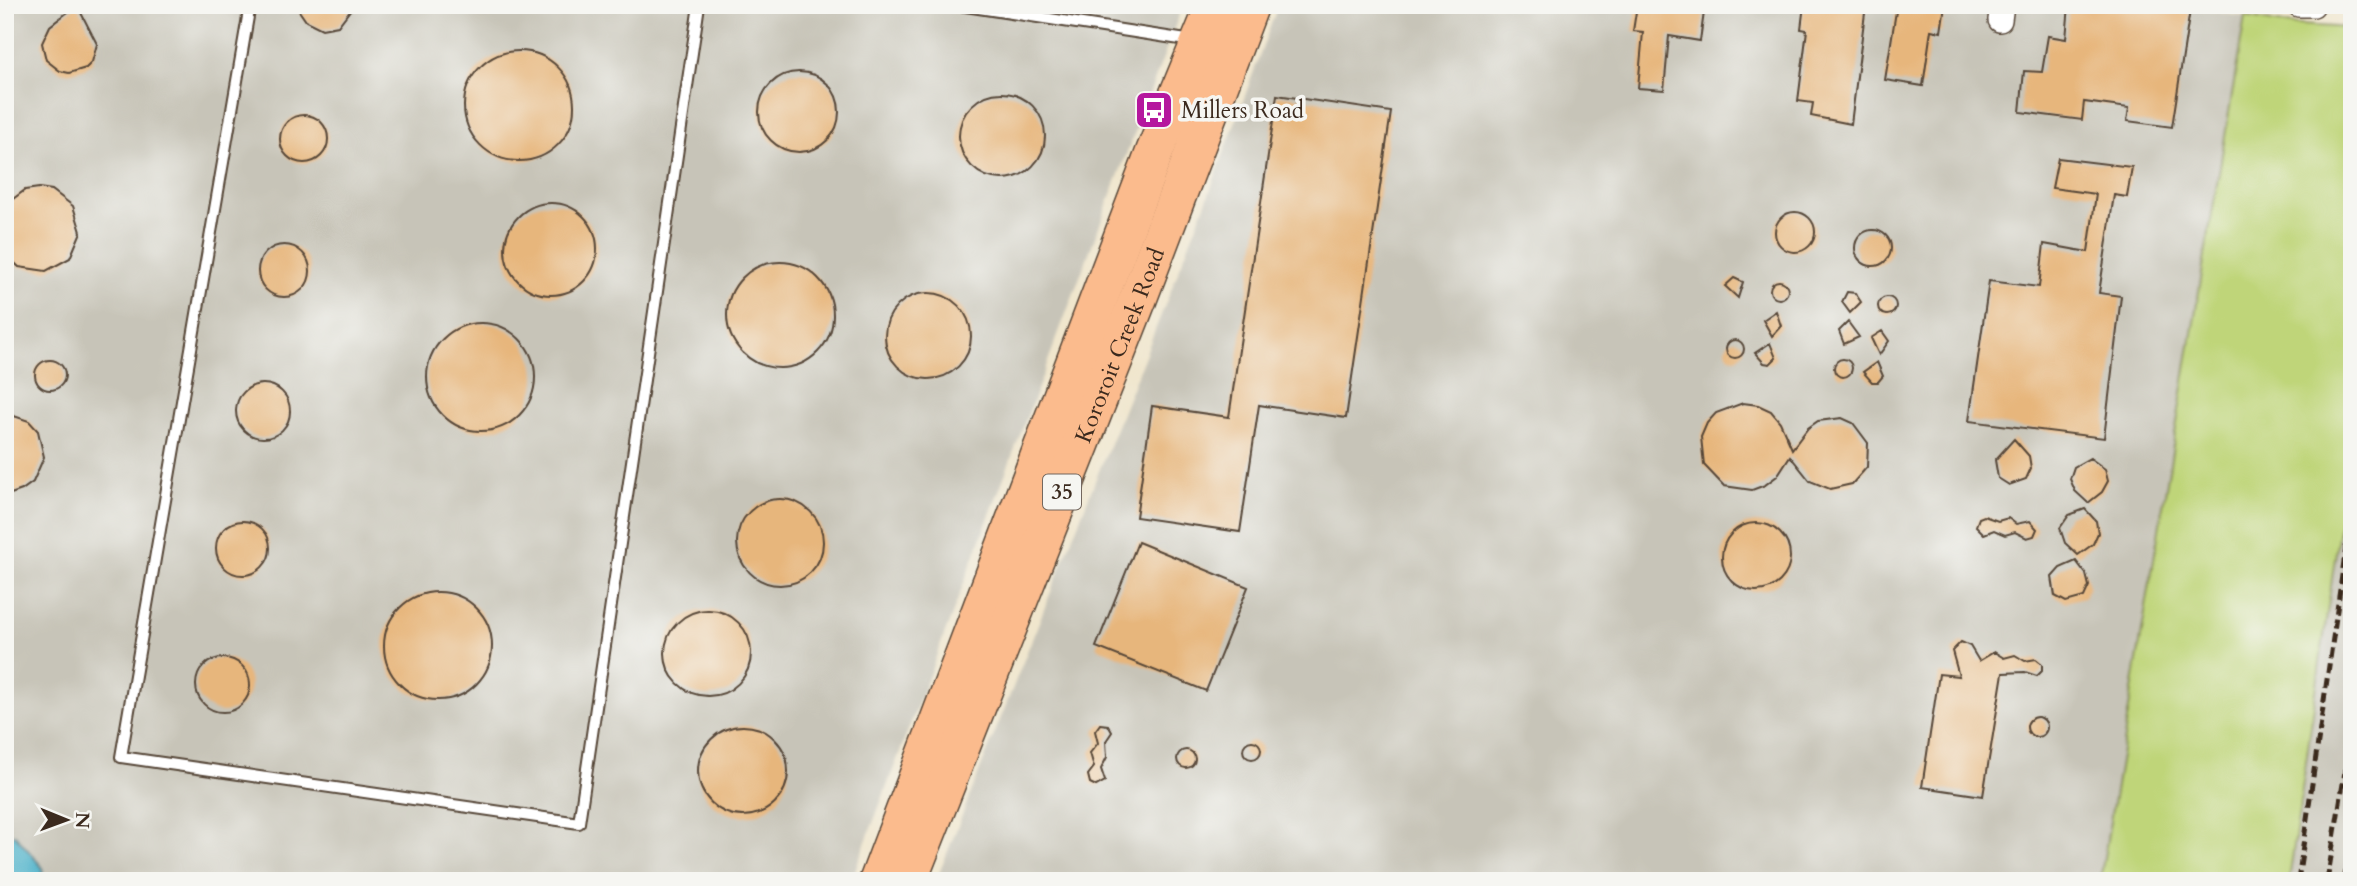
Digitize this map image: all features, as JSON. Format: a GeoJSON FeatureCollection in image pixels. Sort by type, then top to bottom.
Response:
{"type":"FeatureCollection","features":[{"type":"Feature","properties":{"kind":"main road","name":"Kororoit Creek Road"},"geometry":{"type":"LineString","coordinates":[[908,881],[1214,5]]}},
{"type":"Feature","properties":{"kind":"main road","name":"Kororoit Creek Road"},"geometry":{"type":"LineString","coordinates":[[878,881],[1245,19]]}},
{"type":"Feature","properties":{"kind":"main road"},"geometry":{"type":"LineString","coordinates":[[1199,42],[1245,19]]}},
{"type":"Feature","properties":{"kind":"street"},"geometry":{"type":"LineString","coordinates":[[2299,5],[2312,5]]}},
{"type":"Feature","properties":{"kind":"lane"},"geometry":{"type":"LineString","coordinates":[[250,5],[121,757],[579,823],[699,5]]}},
{"type":"Feature","properties":{"kind":"lane"},"geometry":{"type":"LineString","coordinates":[[959,5],[1199,42]]}},
{"type":"Feature","properties":{"kind":"shaded area"},"geometry":{"type":"Polygon","coordinates":[[[5,5],[1183,5],[851,881],[5,881],[5,5]]]}},
{"type":"Feature","properties":{"kind":"shaded area"},"geometry":{"type":"Polygon","coordinates":[[[1278,5],[2174,5],[2245,17],[2100,881],[936,881],[1208,197],[1278,5]]]}},
{"type":"Feature","properties":{"kind":"shaded area"},"geometry":{"type":"Polygon","coordinates":[[[2352,439],[2352,881],[2289,881],[2337,538],[2352,439]]]}},
{"type":"Feature","properties":{"kind":"green space"},"geometry":{"type":"Polygon","coordinates":[[[2245,17],[2284,24],[2352,28],[2352,439],[2289,881],[2100,881],[2245,17]]]}},
{"type":"Feature","properties":{"kind":"water"},"geometry":{"type":"Polygon","coordinates":[[[5,834],[15,835],[43,868],[41,881],[5,881],[5,834]]]}},
{"type":"Feature","properties":{"kind":"building"},"geometry":{"type":"Polygon","coordinates":[[[77,5],[97,44],[92,62],[86,68],[69,73],[60,71],[46,60],[42,43],[50,26],[77,5]]]}},
{"type":"Feature","properties":{"kind":"building"},"geometry":{"type":"Polygon","coordinates":[[[295,5],[354,5],[338,26],[322,29],[306,21],[295,5]]]}},
{"type":"Feature","properties":{"kind":"building"},"geometry":{"type":"Polygon","coordinates":[[[1637,5],[1705,5],[1700,41],[1669,36],[1664,90],[1638,88],[1643,32],[1633,31],[1637,5]]]}},
{"type":"Feature","properties":{"kind":"building"},"geometry":{"type":"Polygon","coordinates":[[[1804,5],[1866,5],[1851,124],[1811,116],[1813,103],[1798,101],[1807,30],[1801,29],[1804,5]]]}},
{"type":"Feature","properties":{"kind":"building"},"geometry":{"type":"Polygon","coordinates":[[[1897,5],[1945,5],[1941,32],[1931,30],[1923,86],[1885,80],[1897,5]]]}},
{"type":"Feature","properties":{"kind":"building"},"geometry":{"type":"Polygon","coordinates":[[[2069,5],[2153,5],[2190,10],[2172,127],[2127,121],[2129,108],[2084,102],[2082,120],[2020,112],[2024,71],[2042,72],[2048,36],[2066,39],[2069,5]]]}},
{"type":"Feature","properties":{"kind":"building"},"geometry":{"type":"Polygon","coordinates":[[[519,51],[540,55],[558,67],[570,85],[574,106],[570,127],[558,145],[540,157],[519,161],[498,157],[480,145],[468,127],[464,106],[468,85],[480,67],[498,55],[519,51]]]}},
{"type":"Feature","properties":{"kind":"building"},"geometry":{"type":"Polygon","coordinates":[[[799,72],[814,75],[827,84],[836,97],[839,112],[836,127],[827,140],[814,149],[799,152],[784,149],[771,140],[762,127],[759,112],[762,97],[771,84],[784,75],[799,72]]]}},
{"type":"Feature","properties":{"kind":"building"},"geometry":{"type":"Polygon","coordinates":[[[1002,93],[1026,100],[1038,112],[1045,136],[1038,160],[1026,172],[1002,179],[978,172],[966,160],[959,136],[966,112],[978,100],[1002,93]]]}},
{"type":"Feature","properties":{"kind":"building"},"geometry":{"type":"Polygon","coordinates":[[[1277,95],[1391,112],[1346,418],[1259,405],[1240,532],[1136,517],[1152,406],[1229,417],[1277,95]]]}},
{"type":"Feature","properties":{"kind":"building"},"geometry":{"type":"Polygon","coordinates":[[[304,115],[321,122],[328,139],[321,156],[304,163],[287,156],[280,139],[287,122],[304,115]]]}},
{"type":"Feature","properties":{"kind":"building"},"geometry":{"type":"Polygon","coordinates":[[[2058,158],[2132,167],[2127,197],[2114,195],[2099,293],[2121,296],[2104,438],[1969,421],[1989,281],[2039,287],[2044,244],[2088,252],[2096,194],[2052,188],[2058,158]]]}},
{"type":"Feature","properties":{"kind":"building"},"geometry":{"type":"Polygon","coordinates":[[[25,190],[52,190],[73,206],[81,232],[70,258],[46,271],[19,267],[5,254],[5,205],[25,190]]]}},
{"type":"Feature","properties":{"kind":"building"},"geometry":{"type":"Polygon","coordinates":[[[551,203],[569,206],[584,216],[594,231],[597,249],[594,267],[584,282],[569,292],[551,295],[533,292],[518,282],[508,267],[505,249],[508,231],[518,216],[533,206],[551,203]]]}},
{"type":"Feature","properties":{"kind":"building"},"geometry":{"type":"Polygon","coordinates":[[[1795,212],[1809,218],[1815,232],[1809,246],[1795,252],[1781,246],[1775,232],[1781,218],[1795,212]]]}},
{"type":"Feature","properties":{"kind":"building"},"geometry":{"type":"Polygon","coordinates":[[[1873,230],[1886,235],[1891,248],[1886,261],[1873,266],[1860,261],[1855,248],[1860,235],[1873,230]]]}},
{"type":"Feature","properties":{"kind":"building"},"geometry":{"type":"Polygon","coordinates":[[[284,245],[294,247],[302,253],[308,261],[308,281],[302,289],[294,295],[284,297],[274,295],[266,289],[260,281],[258,271],[260,261],[266,253],[274,247],[284,245]]]}},
{"type":"Feature","properties":{"kind":"building"},"geometry":{"type":"Polygon","coordinates":[[[780,262],[800,266],[817,278],[829,295],[833,315],[829,335],[817,352],[800,364],[780,368],[760,364],[743,352],[731,335],[727,315],[731,295],[743,278],[760,266],[780,262]]]}},
{"type":"Feature","properties":{"kind":"building"},"geometry":{"type":"Polygon","coordinates":[[[1734,278],[1743,282],[1738,298],[1725,286],[1734,278]]]}},
{"type":"Feature","properties":{"kind":"building"},"geometry":{"type":"Polygon","coordinates":[[[1779,281],[1785,284],[1788,290],[1785,296],[1779,299],[1773,296],[1770,290],[1773,284],[1779,281]]]}},
{"type":"Feature","properties":{"kind":"building"},"geometry":{"type":"Polygon","coordinates":[[[1847,292],[1855,293],[1861,302],[1850,313],[1842,302],[1847,292]]]}},
{"type":"Feature","properties":{"kind":"building"},"geometry":{"type":"Polygon","coordinates":[[[928,293],[952,300],[964,312],[971,336],[964,360],[952,372],[928,379],[904,372],[892,360],[885,336],[892,312],[904,300],[928,293]]]}},
{"type":"Feature","properties":{"kind":"building"},"geometry":{"type":"Polygon","coordinates":[[[1887,297],[1893,300],[1896,306],[1893,312],[1887,315],[1881,312],[1878,306],[1881,300],[1887,297]]]}},
{"type":"Feature","properties":{"kind":"building"},"geometry":{"type":"Polygon","coordinates":[[[1776,311],[1781,326],[1772,336],[1763,320],[1776,311]]]}},
{"type":"Feature","properties":{"kind":"building"},"geometry":{"type":"Polygon","coordinates":[[[1848,322],[1859,337],[1844,344],[1839,331],[1848,322]]]}},
{"type":"Feature","properties":{"kind":"building"},"geometry":{"type":"Polygon","coordinates":[[[481,323],[502,327],[519,339],[531,356],[535,377],[531,398],[519,415],[502,427],[481,431],[460,427],[443,415],[431,398],[427,377],[431,356],[443,339],[460,327],[481,323]]]}},
{"type":"Feature","properties":{"kind":"building"},"geometry":{"type":"Polygon","coordinates":[[[1882,331],[1889,341],[1879,355],[1871,338],[1882,331]]]}},
{"type":"Feature","properties":{"kind":"building"},"geometry":{"type":"Polygon","coordinates":[[[1735,340],[1741,343],[1744,349],[1741,355],[1735,358],[1729,355],[1726,349],[1729,343],[1735,340]]]}},
{"type":"Feature","properties":{"kind":"building"},"geometry":{"type":"Polygon","coordinates":[[[1770,343],[1776,358],[1770,364],[1764,363],[1755,353],[1770,343]]]}},
{"type":"Feature","properties":{"kind":"building"},"geometry":{"type":"Polygon","coordinates":[[[1843,359],[1849,362],[1852,368],[1849,374],[1843,377],[1837,374],[1834,368],[1837,362],[1843,359]]]}},
{"type":"Feature","properties":{"kind":"building"},"geometry":{"type":"Polygon","coordinates":[[[50,360],[56,361],[64,369],[64,381],[56,389],[50,390],[44,389],[36,381],[35,375],[36,369],[44,361],[50,360]]]}},
{"type":"Feature","properties":{"kind":"building"},"geometry":{"type":"Polygon","coordinates":[[[1877,362],[1883,376],[1878,382],[1872,382],[1863,372],[1877,362]]]}},
{"type":"Feature","properties":{"kind":"building"},"geometry":{"type":"Polygon","coordinates":[[[263,384],[282,392],[290,411],[282,430],[263,438],[244,430],[236,411],[244,392],[263,384]]]}},
{"type":"Feature","properties":{"kind":"building"},"geometry":{"type":"Polygon","coordinates":[[[1743,403],[1758,405],[1771,411],[1780,422],[1792,449],[1808,428],[1818,421],[1842,418],[1853,423],[1868,443],[1867,467],[1852,484],[1830,489],[1810,481],[1790,456],[1777,476],[1765,485],[1752,490],[1724,486],[1704,465],[1701,437],[1707,423],[1716,413],[1743,403]]]}},
{"type":"Feature","properties":{"kind":"building"},"geometry":{"type":"Polygon","coordinates":[[[5,413],[29,421],[38,431],[44,457],[33,482],[22,490],[5,496],[5,413]]]}},
{"type":"Feature","properties":{"kind":"building"},"geometry":{"type":"Polygon","coordinates":[[[2014,439],[2029,456],[2031,468],[2026,479],[2009,485],[1998,478],[1995,460],[2014,439]]]}},
{"type":"Feature","properties":{"kind":"building"},"geometry":{"type":"Polygon","coordinates":[[[2090,458],[2105,469],[2108,481],[2102,492],[2088,503],[2075,491],[2070,479],[2074,467],[2090,458]]]}},
{"type":"Feature","properties":{"kind":"building"},"geometry":{"type":"Polygon","coordinates":[[[780,499],[797,502],[811,511],[820,525],[823,542],[820,559],[811,573],[797,582],[780,585],[763,582],[749,573],[740,559],[737,542],[740,525],[749,511],[763,502],[780,499]]]}},
{"type":"Feature","properties":{"kind":"building"},"geometry":{"type":"Polygon","coordinates":[[[2085,509],[2096,521],[2098,533],[2093,544],[2078,555],[2065,543],[2060,528],[2069,515],[2085,509]]]}},
{"type":"Feature","properties":{"kind":"building"},"geometry":{"type":"Polygon","coordinates":[[[1984,516],[1998,521],[2008,518],[2016,524],[2030,521],[2037,529],[2034,536],[2027,538],[2015,532],[2005,535],[1994,530],[1984,534],[1976,526],[1979,518],[1984,516]]]}},
{"type":"Feature","properties":{"kind":"building"},"geometry":{"type":"Polygon","coordinates":[[[243,521],[262,529],[270,548],[262,567],[243,575],[224,567],[216,548],[224,529],[243,521]]]}},
{"type":"Feature","properties":{"kind":"building"},"geometry":{"type":"Polygon","coordinates":[[[1756,523],[1769,526],[1780,533],[1787,544],[1790,557],[1787,570],[1780,581],[1769,588],[1756,591],[1743,588],[1732,581],[1725,570],[1722,557],[1725,544],[1732,533],[1743,526],[1756,523]]]}},
{"type":"Feature","properties":{"kind":"building"},"geometry":{"type":"Polygon","coordinates":[[[1138,542],[1248,587],[1206,691],[1096,647],[1138,542]]]}},
{"type":"Feature","properties":{"kind":"building"},"geometry":{"type":"Polygon","coordinates":[[[2076,561],[2086,574],[2089,586],[2084,597],[2066,602],[2055,596],[2052,577],[2060,568],[2076,561]]]}},
{"type":"Feature","properties":{"kind":"building"},"geometry":{"type":"Polygon","coordinates":[[[438,592],[458,597],[476,608],[487,626],[492,646],[487,666],[476,684],[458,695],[438,700],[418,695],[400,684],[389,666],[384,646],[389,626],[400,608],[418,597],[438,592]]]}},
{"type":"Feature","properties":{"kind":"building"},"geometry":{"type":"Polygon","coordinates":[[[708,610],[725,613],[739,622],[748,636],[751,653],[748,670],[739,684],[725,693],[708,696],[691,693],[677,684],[668,670],[665,653],[668,636],[677,622],[691,613],[708,610]]]}},
{"type":"Feature","properties":{"kind":"building"},"geometry":{"type":"Polygon","coordinates":[[[1961,642],[1970,646],[1979,661],[1994,652],[2004,658],[2015,655],[2025,661],[2036,659],[2042,664],[2042,671],[2037,676],[2025,672],[2003,673],[1983,796],[1922,787],[1939,674],[1959,676],[1952,651],[1961,642]]]}},
{"type":"Feature","properties":{"kind":"building"},"geometry":{"type":"Polygon","coordinates":[[[223,658],[242,666],[250,685],[242,704],[223,712],[204,704],[196,685],[204,666],[223,658]]]}},
{"type":"Feature","properties":{"kind":"building"},"geometry":{"type":"Polygon","coordinates":[[[2037,717],[2044,720],[2047,727],[2044,734],[2037,737],[2030,734],[2027,727],[2030,720],[2037,717]]]}},
{"type":"Feature","properties":{"kind":"building"},"geometry":{"type":"Polygon","coordinates":[[[1100,724],[1108,725],[1112,732],[1106,741],[1107,757],[1101,769],[1105,781],[1096,786],[1090,783],[1088,775],[1094,767],[1090,753],[1098,743],[1095,731],[1100,724]]]}},
{"type":"Feature","properties":{"kind":"building"},"geometry":{"type":"Polygon","coordinates":[[[743,726],[768,734],[780,746],[788,771],[780,796],[768,808],[743,816],[718,808],[706,796],[698,771],[706,746],[718,734],[743,726]]]}},
{"type":"Feature","properties":{"kind":"building"},"geometry":{"type":"Polygon","coordinates":[[[1252,741],[1258,744],[1261,750],[1258,756],[1252,759],[1246,756],[1243,750],[1246,744],[1252,741]]]}},
{"type":"Feature","properties":{"kind":"building"},"geometry":{"type":"Polygon","coordinates":[[[1186,750],[1192,753],[1195,759],[1192,765],[1186,768],[1180,765],[1177,759],[1180,753],[1186,750]]]}},
{"type":"Feature","properties":{"kind":"railway"},"geometry":{"type":"LineString","coordinates":[[2298,881],[2352,506]]}},
{"type":"Feature","properties":{"kind":"railway"},"geometry":{"type":"LineString","coordinates":[[2327,881],[2352,729]]}},
{"type":"Feature","properties":{"kind":"railway"},"geometry":{"type":"LineString","coordinates":[[2344,881],[2352,837]]}},
{"type":"Feature","properties":{"kind":"place","name":"Millers Road"},"geometry":{"type":"Point","coordinates":[1154,110]}}]}
